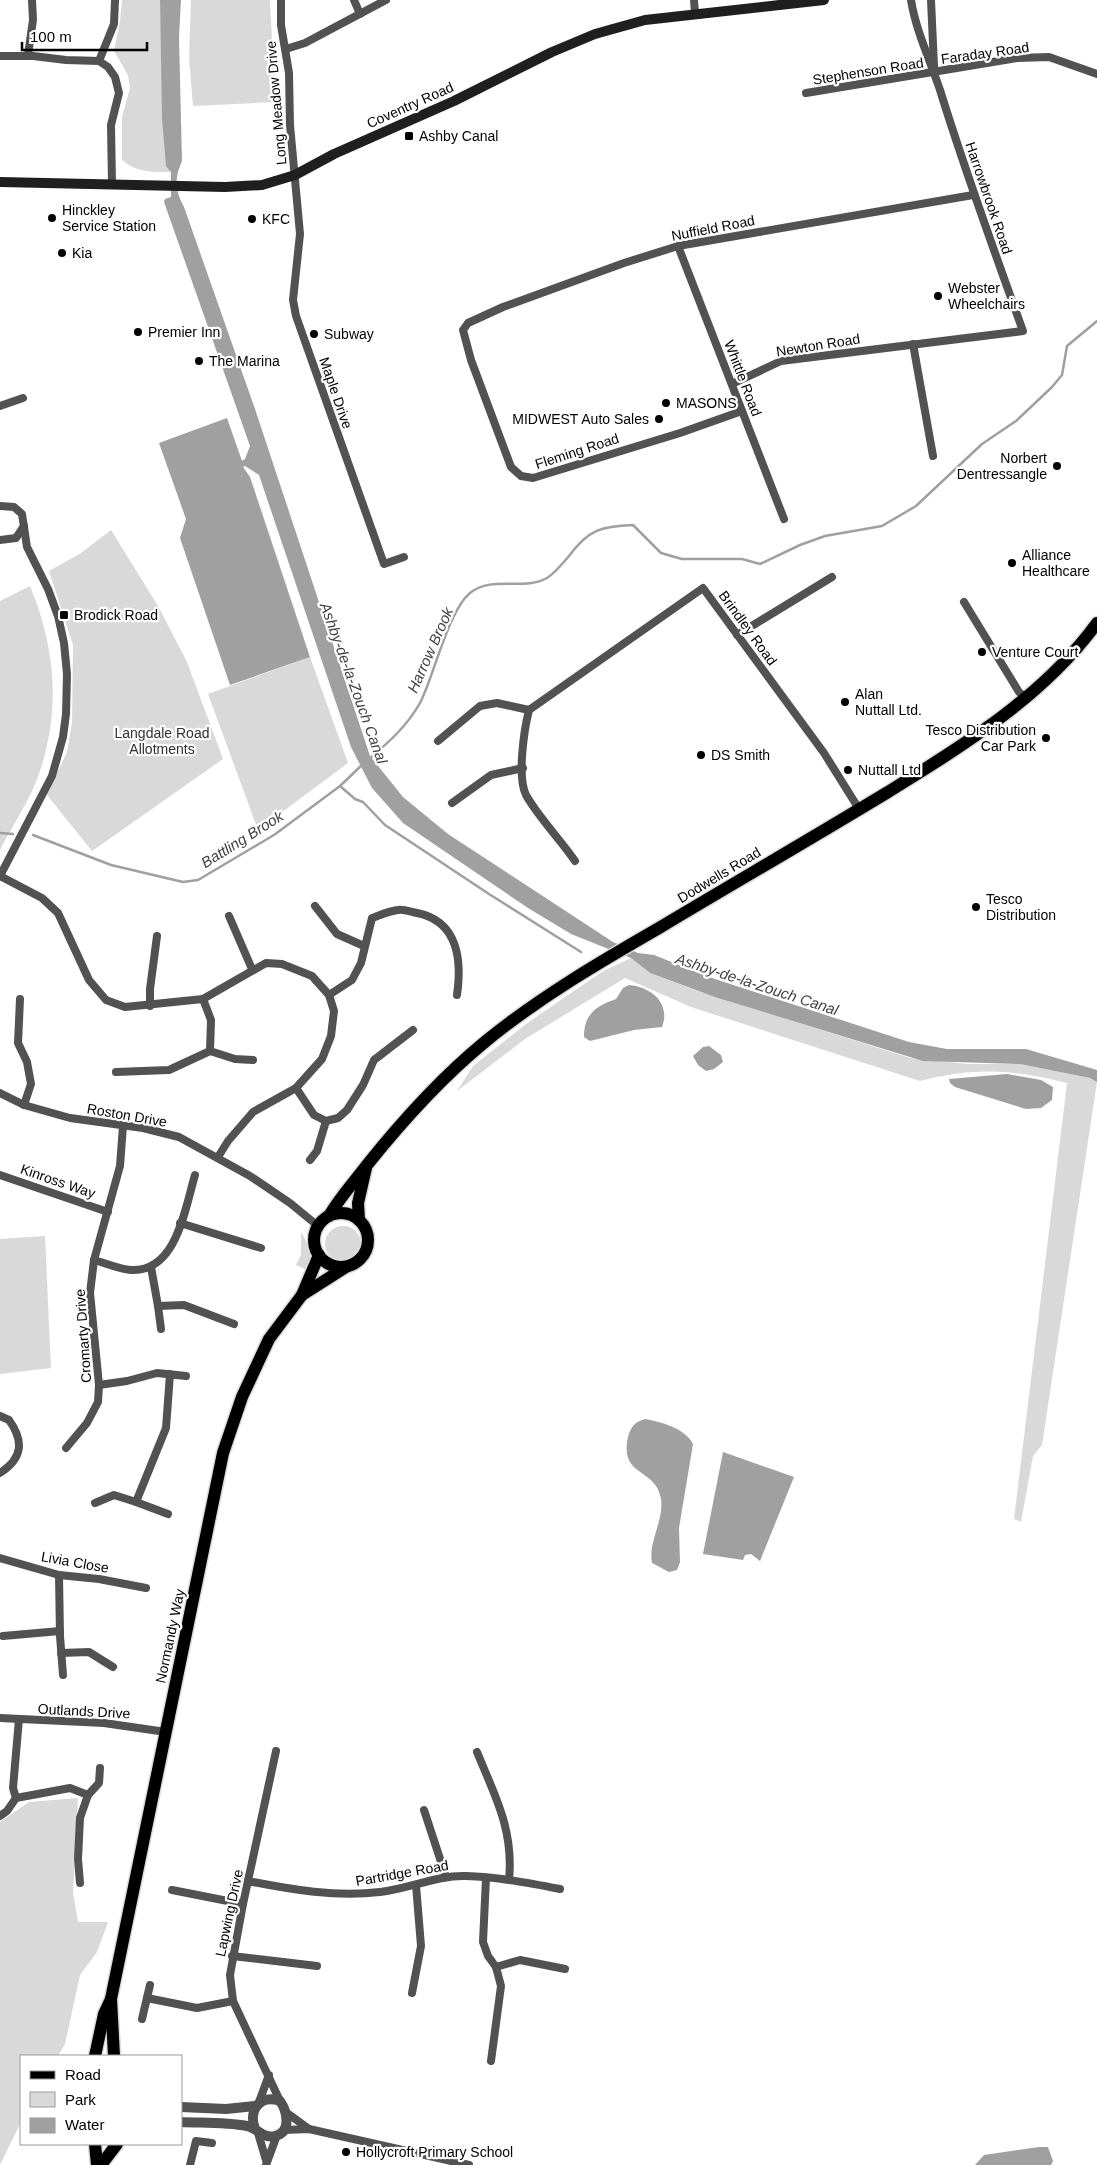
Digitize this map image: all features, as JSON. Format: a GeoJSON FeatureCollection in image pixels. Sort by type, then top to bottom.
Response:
{"type":"FeatureCollection","features":[{"type":"Feature","properties":{"kind":"main road","name":"Coventry Road"},"geometry":{"type":"LineString","coordinates":[[0,182],[192,184],[224,187],[262,185],[295,175],[334,154],[454,101],[552,52],[617,28],[645,20],[695,13],[824,0]]}},
{"type":"Feature","properties":{"kind":"main road","name":"Dodwells Road"},"geometry":{"type":"LineString","coordinates":[[330,1216],[340,1198],[391,1134],[445,1078],[486,1041],[547,997],[644,936],[946,756],[1026,698],[1085,640],[1097,623]]}},
{"type":"Feature","properties":{"kind":"main road","name":"Dodwells Road"},"geometry":{"type":"LineString","coordinates":[[359,1220],[358,1203],[367,1166]]}},
{"type":"Feature","properties":{"kind":"main road"},"geometry":{"type":"LineString","coordinates":[[345,1214],[359,1220],[368,1235],[368,1244],[360,1259],[346,1267],[330,1265],[319,1255],[314,1240],[318,1226],[330,1216],[345,1214]]}},
{"type":"Feature","properties":{"kind":"main road","name":"Normandy Way"},"geometry":{"type":"LineString","coordinates":[[96,2055],[104,2014],[111,1999],[223,1453],[242,1397],[269,1339],[302,1295],[319,1255]]}},
{"type":"Feature","properties":{"kind":"main road","name":"Normandy Way"},"geometry":{"type":"LineString","coordinates":[[302,1295],[346,1267]]}},
{"type":"Feature","properties":{"kind":"main road","name":"Normandy Way"},"geometry":{"type":"LineString","coordinates":[[111,1999],[114,2055]]}},
{"type":"Feature","properties":{"kind":"main road"},"geometry":{"type":"LineString","coordinates":[[95,2145],[97,2165]]}},
{"type":"Feature","properties":{"kind":"main road"},"geometry":{"type":"LineString","coordinates":[[101,2165],[116,2145]]}},
{"type":"Feature","properties":{"kind":"street"},"geometry":{"type":"LineString","coordinates":[[28,56],[33,20],[32,0]]}},
{"type":"Feature","properties":{"kind":"street"},"geometry":{"type":"LineString","coordinates":[[99,61],[114,24],[115,0]]}},
{"type":"Feature","properties":{"kind":"street","name":"Long Meadow Drive"},"geometry":{"type":"LineString","coordinates":[[281,0],[282,25],[289,73],[290,125],[295,175]]}},
{"type":"Feature","properties":{"kind":"street"},"geometry":{"type":"LineString","coordinates":[[354,0],[360,14]]}},
{"type":"Feature","properties":{"kind":"street"},"geometry":{"type":"LineString","coordinates":[[286,49],[305,43],[386,0]]}},
{"type":"Feature","properties":{"kind":"street"},"geometry":{"type":"LineString","coordinates":[[694,0],[695,13]]}},
{"type":"Feature","properties":{"kind":"street","name":"Harrowbrook Road"},"geometry":{"type":"LineString","coordinates":[[911,0],[915,23],[934,73],[973,195],[1024,331]]}},
{"type":"Feature","properties":{"kind":"street","name":"Harrowbrook Road"},"geometry":{"type":"LineString","coordinates":[[931,0],[934,73]]}},
{"type":"Feature","properties":{"kind":"street"},"geometry":{"type":"LineString","coordinates":[[0,56],[99,61],[116,77],[119,93],[111,125],[112,184]]}},
{"type":"Feature","properties":{"kind":"street","name":"Faraday Road"},"geometry":{"type":"LineString","coordinates":[[934,73],[1017,58],[1049,57],[1097,74]]}},
{"type":"Feature","properties":{"kind":"street","name":"Stephenson Road"},"geometry":{"type":"LineString","coordinates":[[806,93],[934,73]]}},
{"type":"Feature","properties":{"kind":"street","name":"Maple Drive"},"geometry":{"type":"LineString","coordinates":[[295,175],[300,234],[293,300],[296,316],[384,564],[404,557]]}},
{"type":"Feature","properties":{"kind":"street","name":"Nuffield Road"},"geometry":{"type":"LineString","coordinates":[[468,323],[503,307],[624,263],[678,246],[973,195]]}},
{"type":"Feature","properties":{"kind":"street","name":"Whittle Road"},"geometry":{"type":"LineString","coordinates":[[678,246],[784,519]]}},
{"type":"Feature","properties":{"kind":"street","name":"Fleming Road"},"geometry":{"type":"LineString","coordinates":[[468,323],[463,330],[470,360],[511,466],[525,478],[547,474],[680,433],[742,411]]}},
{"type":"Feature","properties":{"kind":"street","name":"Newton Road"},"geometry":{"type":"LineString","coordinates":[[732,384],[780,361],[1024,331]]}},
{"type":"Feature","properties":{"kind":"street"},"geometry":{"type":"LineString","coordinates":[[913,344],[933,456]]}},
{"type":"Feature","properties":{"kind":"street"},"geometry":{"type":"LineString","coordinates":[[0,406],[23,398]]}},
{"type":"Feature","properties":{"kind":"street"},"geometry":{"type":"LineString","coordinates":[[0,506],[8,505],[19,511],[24,526],[27,547],[48,589],[58,616],[64,643],[67,674],[66,714],[63,737],[52,776],[0,876],[42,898],[58,913],[89,980],[106,1000],[125,1007],[150,1006],[203,998],[266,962],[282,964],[312,976],[329,995],[334,1010],[331,1036],[322,1059],[296,1088],[254,1112],[228,1141],[218,1157]]}},
{"type":"Feature","properties":{"kind":"street"},"geometry":{"type":"LineString","coordinates":[[16,538],[24,526]]}},
{"type":"Feature","properties":{"kind":"street"},"geometry":{"type":"LineString","coordinates":[[0,540],[16,538],[27,547]]}},
{"type":"Feature","properties":{"kind":"street"},"geometry":{"type":"LineString","coordinates":[[737,635],[832,577]]}},
{"type":"Feature","properties":{"kind":"street","name":"Brindley Road"},"geometry":{"type":"LineString","coordinates":[[529,710],[703,588],[824,753],[859,809]]}},
{"type":"Feature","properties":{"kind":"street"},"geometry":{"type":"LineString","coordinates":[[964,602],[1019,692],[1026,698]]}},
{"type":"Feature","properties":{"kind":"street"},"geometry":{"type":"LineString","coordinates":[[438,741],[480,706],[497,703],[529,710],[526,723],[523,768],[526,794],[575,861]]}},
{"type":"Feature","properties":{"kind":"street"},"geometry":{"type":"LineString","coordinates":[[452,803],[491,775],[523,768]]}},
{"type":"Feature","properties":{"kind":"street"},"geometry":{"type":"LineString","coordinates":[[315,906],[337,934],[364,946]]}},
{"type":"Feature","properties":{"kind":"street"},"geometry":{"type":"LineString","coordinates":[[329,995],[352,980],[361,963],[372,918],[399,910],[429,915],[449,932],[458,952],[460,976],[457,995]]}},
{"type":"Feature","properties":{"kind":"street"},"geometry":{"type":"LineString","coordinates":[[229,916],[252,969]]}},
{"type":"Feature","properties":{"kind":"street"},"geometry":{"type":"LineString","coordinates":[[150,1006],[150,989],[158,936]]}},
{"type":"Feature","properties":{"kind":"street"},"geometry":{"type":"LineString","coordinates":[[203,998],[211,1020],[210,1051]]}},
{"type":"Feature","properties":{"kind":"street"},"geometry":{"type":"LineString","coordinates":[[20,999],[18,1043],[26,1062],[31,1084],[24,1105]]}},
{"type":"Feature","properties":{"kind":"street"},"geometry":{"type":"LineString","coordinates":[[296,1088],[314,1115],[326,1121],[338,1118],[347,1110],[363,1085],[374,1060],[413,1030]]}},
{"type":"Feature","properties":{"kind":"street"},"geometry":{"type":"LineString","coordinates":[[116,1072],[169,1070],[210,1051],[235,1059],[253,1060]]}},
{"type":"Feature","properties":{"kind":"street","name":"Roston Drive"},"geometry":{"type":"LineString","coordinates":[[0,1093],[24,1105],[70,1118],[143,1128],[178,1137],[218,1157],[290,1203],[318,1226]]}},
{"type":"Feature","properties":{"kind":"street"},"geometry":{"type":"LineString","coordinates":[[310,1160],[317,1151],[326,1121]]}},
{"type":"Feature","properties":{"kind":"street","name":"Cromarty Drive"},"geometry":{"type":"LineString","coordinates":[[66,1448],[87,1423],[98,1402],[99,1385],[90,1293],[94,1260],[120,1166],[124,1126]]}},
{"type":"Feature","properties":{"kind":"street","name":"Kinross Way"},"geometry":{"type":"LineString","coordinates":[[0,1175],[108,1212]]}},
{"type":"Feature","properties":{"kind":"street"},"geometry":{"type":"LineString","coordinates":[[94,1260],[131,1270],[151,1267],[168,1251],[177,1234],[195,1175]]}},
{"type":"Feature","properties":{"kind":"street"},"geometry":{"type":"LineString","coordinates":[[180,1223],[261,1248]]}},
{"type":"Feature","properties":{"kind":"street"},"geometry":{"type":"LineString","coordinates":[[151,1267],[161,1329]]}},
{"type":"Feature","properties":{"kind":"street"},"geometry":{"type":"LineString","coordinates":[[158,1306],[184,1305],[234,1324]]}},
{"type":"Feature","properties":{"kind":"street"},"geometry":{"type":"LineString","coordinates":[[99,1385],[127,1381],[157,1373],[186,1376]]}},
{"type":"Feature","properties":{"kind":"street"},"geometry":{"type":"LineString","coordinates":[[136,1502],[166,1428],[170,1374]]}},
{"type":"Feature","properties":{"kind":"street"},"geometry":{"type":"LineString","coordinates":[[0,1416],[9,1420],[19,1441],[18,1456],[9,1467],[0,1473]]}},
{"type":"Feature","properties":{"kind":"street"},"geometry":{"type":"LineString","coordinates":[[95,1503],[114,1495],[168,1514]]}},
{"type":"Feature","properties":{"kind":"street","name":"Livia Close"},"geometry":{"type":"LineString","coordinates":[[0,1558],[59,1575],[99,1579],[146,1588]]}},
{"type":"Feature","properties":{"kind":"street"},"geometry":{"type":"LineString","coordinates":[[59,1575],[63,1675]]}},
{"type":"Feature","properties":{"kind":"street"},"geometry":{"type":"LineString","coordinates":[[3,1636],[60,1631]]}},
{"type":"Feature","properties":{"kind":"street"},"geometry":{"type":"LineString","coordinates":[[61,1653],[89,1652],[113,1667]]}},
{"type":"Feature","properties":{"kind":"street","name":"Outlands Drive"},"geometry":{"type":"LineString","coordinates":[[0,1718],[104,1723],[166,1732]]}},
{"type":"Feature","properties":{"kind":"street"},"geometry":{"type":"LineString","coordinates":[[16,1798],[13,1788],[19,1719]]}},
{"type":"Feature","properties":{"kind":"street","name":"Lapwing Drive"},"geometry":{"type":"LineString","coordinates":[[276,1751],[232,1956],[230,1975],[233,2001],[280,2101]]}},
{"type":"Feature","properties":{"kind":"street"},"geometry":{"type":"LineString","coordinates":[[477,1752],[502,1810],[509,1836],[510,1880]]}},
{"type":"Feature","properties":{"kind":"street"},"geometry":{"type":"LineString","coordinates":[[80,1883],[78,1859],[80,1818],[88,1795],[99,1783],[100,1768]]}},
{"type":"Feature","properties":{"kind":"street"},"geometry":{"type":"LineString","coordinates":[[0,1816],[7,1811],[16,1798],[70,1788],[88,1795]]}},
{"type":"Feature","properties":{"kind":"street"},"geometry":{"type":"LineString","coordinates":[[424,1810],[446,1877]]}},
{"type":"Feature","properties":{"kind":"street","name":"Partridge Road"},"geometry":{"type":"LineString","coordinates":[[248,1881],[303,1891],[352,1894],[416,1885],[446,1877],[465,1876],[510,1880],[560,1890]]}},
{"type":"Feature","properties":{"kind":"street"},"geometry":{"type":"LineString","coordinates":[[486,1878],[483,1942],[488,1956],[496,1967],[501,1986],[492,2061]]}},
{"type":"Feature","properties":{"kind":"street"},"geometry":{"type":"LineString","coordinates":[[412,1993],[420,1946],[421,1927],[416,1885]]}},
{"type":"Feature","properties":{"kind":"street"},"geometry":{"type":"LineString","coordinates":[[172,1890],[243,1904]]}},
{"type":"Feature","properties":{"kind":"street"},"geometry":{"type":"LineString","coordinates":[[232,1956],[317,1966]]}},
{"type":"Feature","properties":{"kind":"street"},"geometry":{"type":"LineString","coordinates":[[496,1967],[520,1960],[564,1969]]}},
{"type":"Feature","properties":{"kind":"street"},"geometry":{"type":"LineString","coordinates":[[142,2019],[150,1985]]}},
{"type":"Feature","properties":{"kind":"street"},"geometry":{"type":"LineString","coordinates":[[147,1998],[197,2008],[233,2001]]}},
{"type":"Feature","properties":{"kind":"street"},"geometry":{"type":"LineString","coordinates":[[266,2163],[252,2117],[269,2075]]}},
{"type":"Feature","properties":{"kind":"street"},"geometry":{"type":"LineString","coordinates":[[182,2107],[226,2109],[257,2104],[269,2099],[280,2101],[286,2113],[309,2129]]}},
{"type":"Feature","properties":{"kind":"street"},"geometry":{"type":"LineString","coordinates":[[266,2163],[286,2113]]}},
{"type":"Feature","properties":{"kind":"street"},"geometry":{"type":"LineString","coordinates":[[182,2122],[257,2131],[268,2136],[280,2132],[309,2129],[452,2163],[469,2165]]}},
{"type":"Feature","properties":{"kind":"street"},"geometry":{"type":"LineString","coordinates":[[190,2165],[196,2141],[212,2143]]}},
{"type":"Feature","properties":{"kind":"green space"},"geometry":{"type":"Polygon","coordinates":[[[122,0],[160,0],[164,143],[171,172],[139,170],[122,160],[122,117],[130,88],[128,75],[114,51],[122,0]]]}},
{"type":"Feature","properties":{"kind":"green space"},"geometry":{"type":"Polygon","coordinates":[[[191,0],[270,0],[275,102],[193,106],[189,58],[191,0]]]}},
{"type":"Feature","properties":{"kind":"green space","name":"Langdale Road Allotments"},"geometry":{"type":"Polygon","coordinates":[[[111,530],[158,606],[187,662],[223,759],[92,851],[47,795],[67,752],[72,722],[73,645],[49,571],[81,553],[111,530]]]}},
{"type":"Feature","properties":{"kind":"green space"},"geometry":{"type":"Polygon","coordinates":[[[30,586],[45,631],[50,654],[53,701],[51,724],[47,747],[36,781],[0,850],[0,601],[30,586]]]}},
{"type":"Feature","properties":{"kind":"green space"},"geometry":{"type":"Polygon","coordinates":[[[310,657],[348,763],[258,830],[208,694],[310,657]]]}},
{"type":"Feature","properties":{"kind":"green space"},"geometry":{"type":"Polygon","coordinates":[[[631,958],[650,973],[695,990],[910,1058],[967,1064],[1020,1064],[1090,1078],[1097,1082],[1042,1445],[1033,1456],[1021,1522],[1014,1519],[1067,1083],[1029,1075],[994,1072],[958,1073],[920,1081],[691,1007],[625,978],[525,1039],[457,1091],[473,1066],[526,1024],[603,971],[631,958]]]}},
{"type":"Feature","properties":{"kind":"green space"},"geometry":{"type":"Polygon","coordinates":[[[343,1226],[350,1227],[356,1231],[360,1237],[360,1251],[356,1257],[350,1261],[343,1262],[336,1261],[330,1257],[326,1251],[325,1244],[326,1237],[330,1231],[336,1227],[343,1226]]]}},
{"type":"Feature","properties":{"kind":"green space"},"geometry":{"type":"Polygon","coordinates":[[[301,1232],[309,1246],[311,1255],[309,1271],[296,1265],[301,1255],[301,1232]]]}},
{"type":"Feature","properties":{"kind":"green space"},"geometry":{"type":"Polygon","coordinates":[[[45,1236],[51,1368],[0,1374],[0,1239],[45,1236]]]}},
{"type":"Feature","properties":{"kind":"green space"},"geometry":{"type":"Polygon","coordinates":[[[78,1798],[73,1892],[78,1922],[108,1922],[97,1952],[80,1975],[65,2044],[59,2055],[20,2055],[20,2124],[0,2165],[0,1822],[29,1802],[78,1798]]]}},
{"type":"Feature","properties":{"kind":"water"},"geometry":{"type":"Polygon","coordinates":[[[160,0],[181,0],[179,37],[182,161],[177,179],[179,195],[255,409],[370,756],[403,797],[448,834],[613,942],[638,953],[654,955],[712,978],[909,1042],[947,1049],[1026,1049],[1097,1070],[1097,1082],[1090,1078],[1020,1064],[923,1061],[715,997],[650,973],[631,958],[571,934],[528,908],[403,823],[372,788],[351,747],[259,475],[245,466],[243,467],[250,477],[310,657],[230,685],[180,538],[186,519],[159,443],[227,418],[242,461],[245,459],[250,446],[164,202],[165,199],[171,197],[171,172],[166,166],[162,119],[160,0]]]}},
{"type":"Feature","properties":{"kind":"water"},"geometry":{"type":"Polygon","coordinates":[[[629,985],[645,989],[658,998],[664,1011],[662,1027],[634,1030],[590,1041],[584,1037],[586,1022],[592,1012],[616,999],[623,988],[629,985]]]}},
{"type":"Feature","properties":{"kind":"water"},"geometry":{"type":"Polygon","coordinates":[[[709,1046],[721,1055],[723,1062],[714,1069],[706,1071],[698,1065],[693,1056],[703,1047],[709,1046]]]}},
{"type":"Feature","properties":{"kind":"water"},"geometry":{"type":"Polygon","coordinates":[[[1007,1074],[1041,1080],[1053,1087],[1052,1100],[1041,1108],[1026,1109],[955,1087],[950,1083],[949,1079],[1007,1074]]]}},
{"type":"Feature","properties":{"kind":"water"},"geometry":{"type":"Polygon","coordinates":[[[645,1419],[666,1424],[679,1430],[693,1444],[679,1528],[680,1562],[677,1570],[669,1572],[652,1563],[652,1547],[661,1507],[658,1489],[633,1466],[627,1450],[628,1437],[632,1427],[645,1419]]]}},
{"type":"Feature","properties":{"kind":"water"},"geometry":{"type":"Polygon","coordinates":[[[723,1452],[794,1477],[760,1561],[751,1554],[745,1555],[743,1560],[703,1554],[723,1452]]]}},
{"type":"Feature","properties":{"kind":"water"},"geometry":{"type":"Polygon","coordinates":[[[1048,2147],[1053,2161],[1051,2165],[975,2165],[984,2155],[1048,2147]]]}},
{"type":"Feature","properties":{"kind":"waterway","name":"Harrow Brook"},"geometry":{"type":"LineString","coordinates":[[369,759],[397,733],[420,703],[448,629],[462,602],[470,593],[488,585],[538,582],[547,578],[556,571],[583,540],[604,528],[633,525],[661,553],[682,559],[742,559],[760,564],[800,545],[825,536],[882,526],[916,506],[982,444],[1016,421],[1052,387],[1062,375],[1067,346],[1097,321]]}},
{"type":"Feature","properties":{"kind":"waterway","name":"Battling Brook"},"geometry":{"type":"LineString","coordinates":[[33,835],[111,865],[183,882],[198,880],[274,835],[340,786],[363,764]]}},
{"type":"Feature","properties":{"kind":"waterway"},"geometry":{"type":"LineString","coordinates":[[340,786],[355,799],[363,802],[385,825],[581,952]]}},
{"type":"Feature","properties":{"kind":"waterway","name":"Battling Brook"},"geometry":{"type":"LineString","coordinates":[[0,833],[13,834]]}},
{"type":"Feature","properties":{"kind":"place","name":"Ashby Canal"},"geometry":{"type":"Point","coordinates":[409,136]}},
{"type":"Feature","properties":{"kind":"place","name":"Hinckley Service Station"},"geometry":{"type":"Point","coordinates":[52,218]}},
{"type":"Feature","properties":{"kind":"place","name":"KFC"},"geometry":{"type":"Point","coordinates":[252,219]}},
{"type":"Feature","properties":{"kind":"place","name":"Kia"},"geometry":{"type":"Point","coordinates":[62,253]}},
{"type":"Feature","properties":{"kind":"place","name":"Webster Wheelchairs"},"geometry":{"type":"Point","coordinates":[938,296]}},
{"type":"Feature","properties":{"kind":"place","name":"Premier Inn"},"geometry":{"type":"Point","coordinates":[138,332]}},
{"type":"Feature","properties":{"kind":"place","name":"Subway"},"geometry":{"type":"Point","coordinates":[314,334]}},
{"type":"Feature","properties":{"kind":"place","name":"The Marina"},"geometry":{"type":"Point","coordinates":[199,361]}},
{"type":"Feature","properties":{"kind":"place","name":"MASONS"},"geometry":{"type":"Point","coordinates":[666,403]}},
{"type":"Feature","properties":{"kind":"place","name":"MIDWEST Auto Sales"},"geometry":{"type":"Point","coordinates":[659,419]}},
{"type":"Feature","properties":{"kind":"place","name":"Norbert Dentressangle"},"geometry":{"type":"Point","coordinates":[1057,466]}},
{"type":"Feature","properties":{"kind":"place","name":"Alliance Healthcare"},"geometry":{"type":"Point","coordinates":[1012,563]}},
{"type":"Feature","properties":{"kind":"place","name":"Brodick Road"},"geometry":{"type":"Point","coordinates":[64,615]}},
{"type":"Feature","properties":{"kind":"place","name":"Venture Court"},"geometry":{"type":"Point","coordinates":[982,652]}},
{"type":"Feature","properties":{"kind":"place","name":"Alan Nuttall Ltd."},"geometry":{"type":"Point","coordinates":[845,702]}},
{"type":"Feature","properties":{"kind":"place","name":"Tesco Distribution Car Park"},"geometry":{"type":"Point","coordinates":[1046,738]}},
{"type":"Feature","properties":{"kind":"place","name":"DS Smith"},"geometry":{"type":"Point","coordinates":[701,755]}},
{"type":"Feature","properties":{"kind":"place","name":"Nuttall Ltd"},"geometry":{"type":"Point","coordinates":[848,770]}},
{"type":"Feature","properties":{"kind":"place","name":"Tesco Distribution"},"geometry":{"type":"Point","coordinates":[976,907]}},
{"type":"Feature","properties":{"kind":"place","name":"Hollycroft Primary School"},"geometry":{"type":"Point","coordinates":[346,2152]}},
{"type":"Feature","properties":{"kind":"water label","name":"Ashby-de-la-Zouch Canal"},"geometry":{"type":"Point","coordinates":[354,683]}},
{"type":"Feature","properties":{"kind":"water label","name":"Ashby-de-la-Zouch Canal"},"geometry":{"type":"Point","coordinates":[757,984]}}]}
